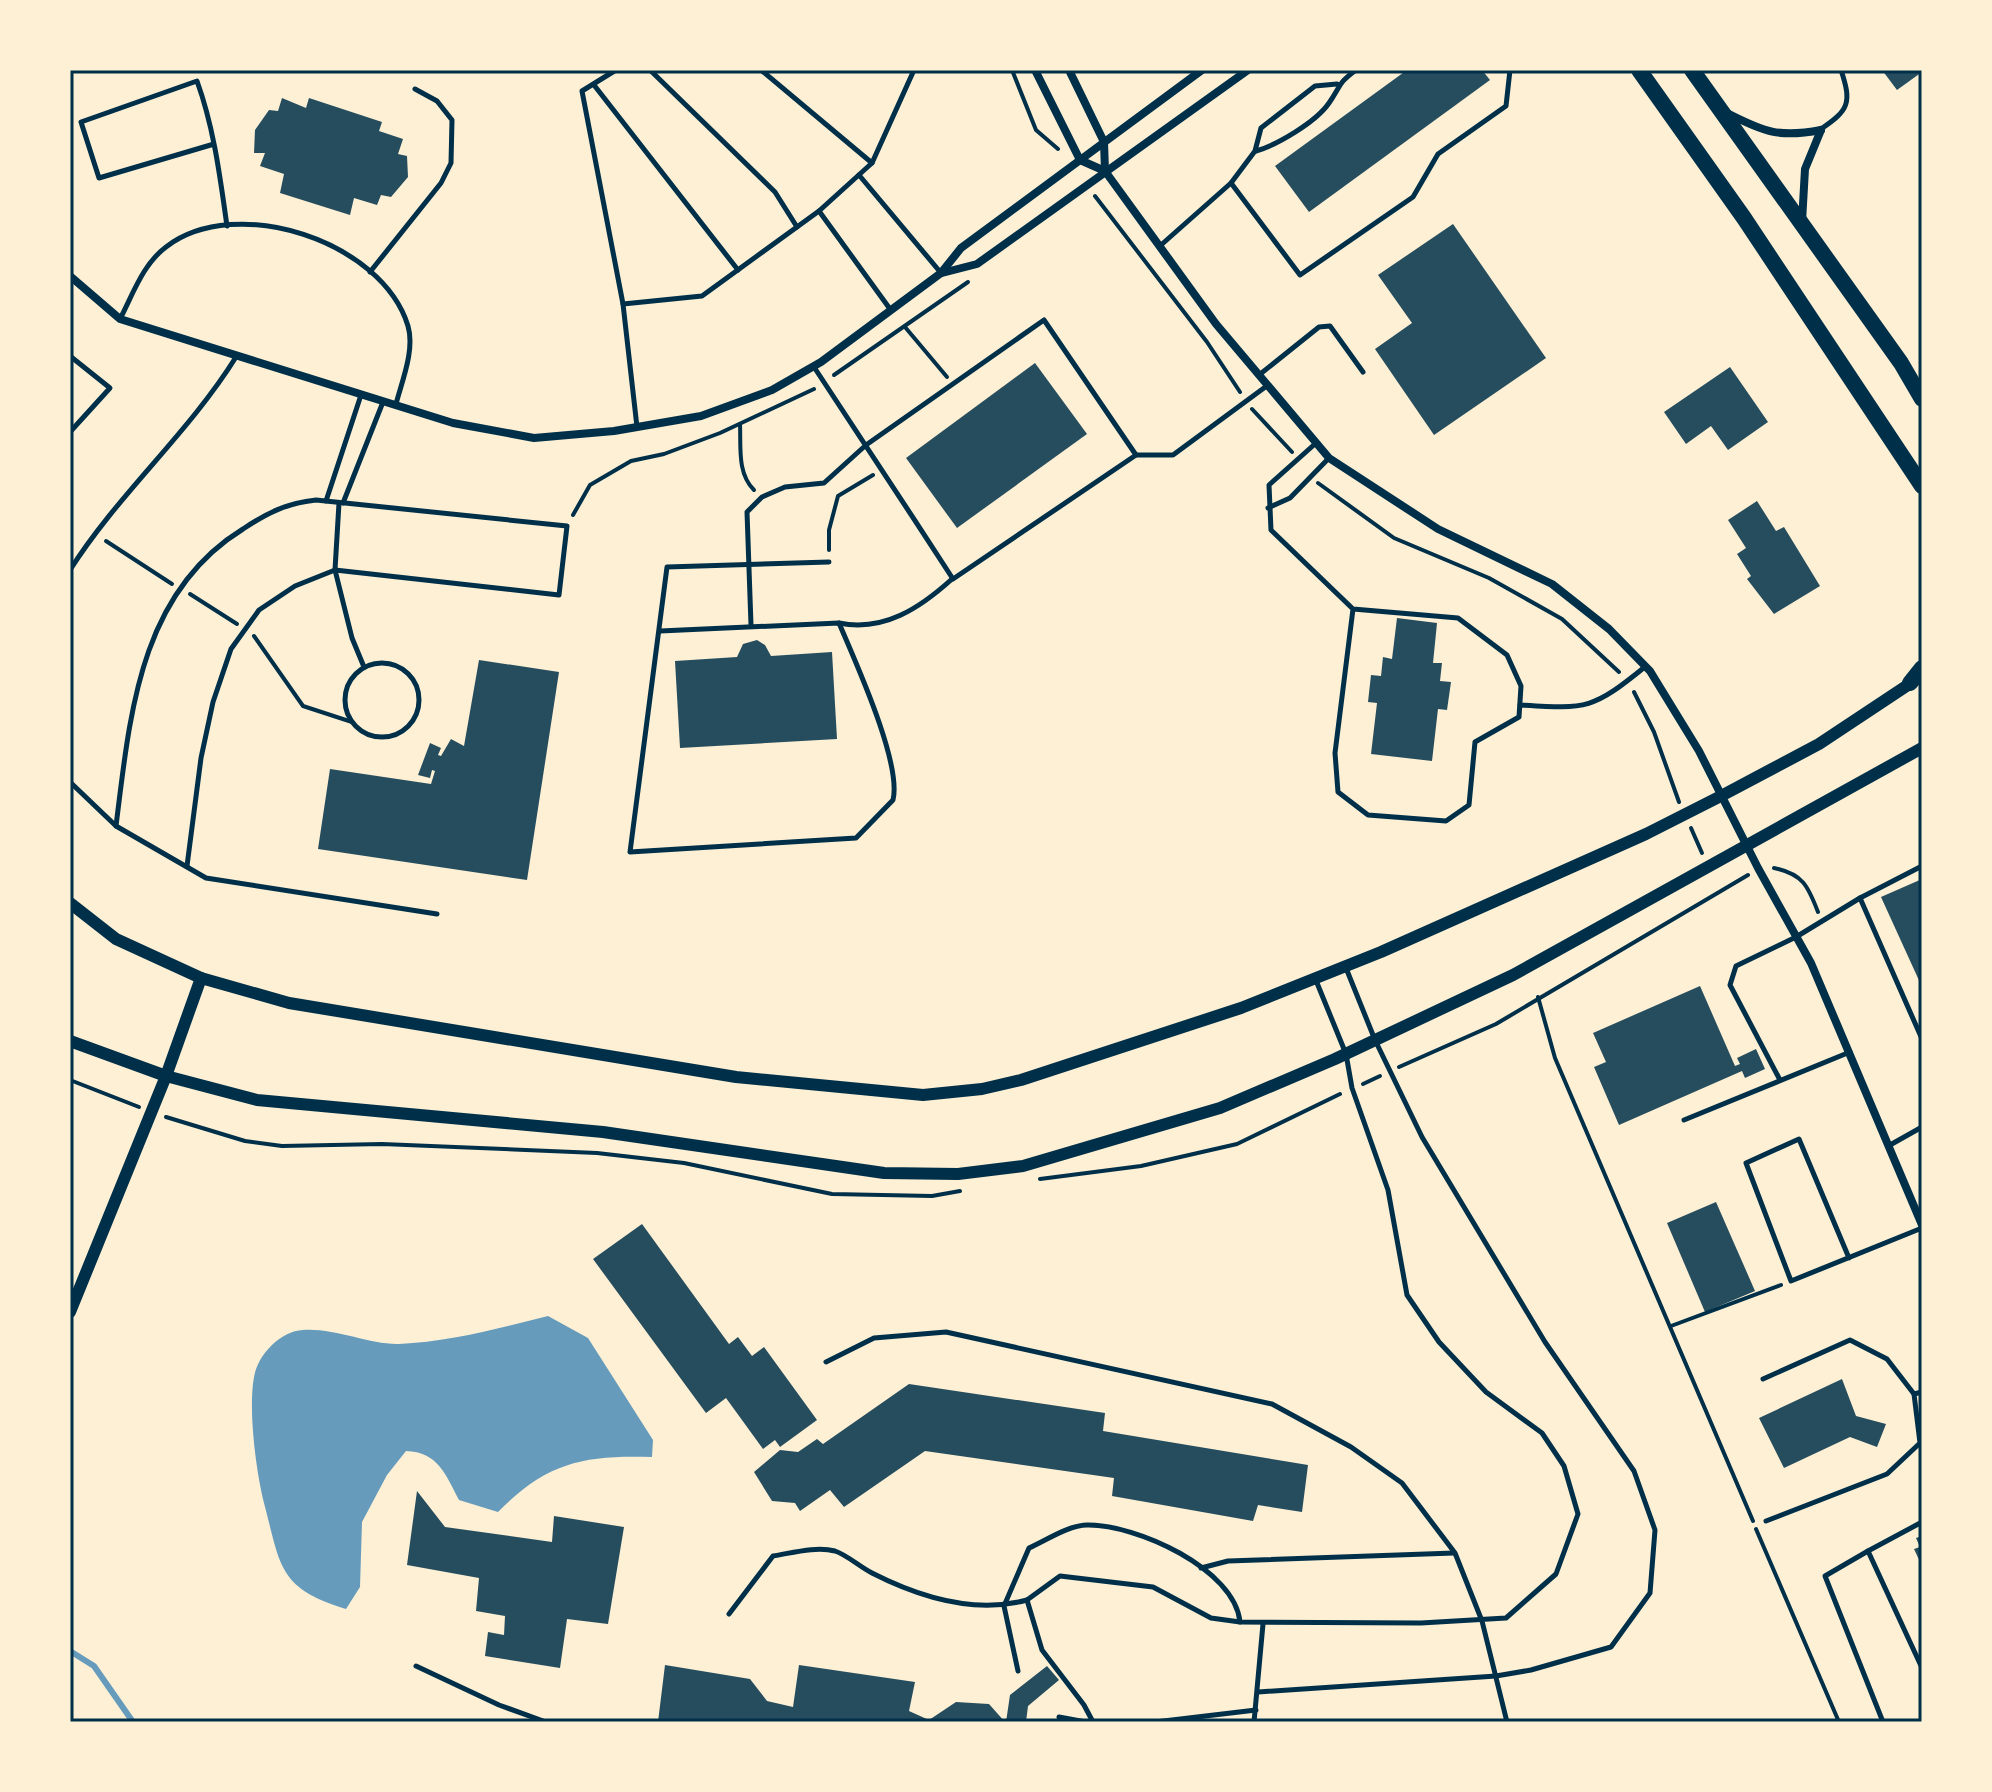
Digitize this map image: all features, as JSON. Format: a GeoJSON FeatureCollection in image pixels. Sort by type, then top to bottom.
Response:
{"type":"FeatureCollection","features":[{"type":"Feature","properties":{"kind":"main road"},"geometry":{"type":"LineString","coordinates":[[1639,70],[1736,206],[1922,486]]}},
{"type":"Feature","properties":{"kind":"main road"},"geometry":{"type":"LineString","coordinates":[[1692,70],[1901,363],[1922,399]]}},
{"type":"Feature","properties":{"kind":"main road"},"geometry":{"type":"LineString","coordinates":[[1916,679],[1922,668]]}},
{"type":"Feature","properties":{"kind":"street"},"geometry":{"type":"LineString","coordinates":[[1035,70],[1080,160],[1105,171],[1216,324],[1329,458],[1438,529],[1552,584],[1609,629],[1646,666],[1699,751],[1796,937],[1850,1052],[1922,1226]]}},
{"type":"Feature","properties":{"kind":"street"},"geometry":{"type":"LineString","coordinates":[[1069,70],[1104,142],[1105,171]]}},
{"type":"Feature","properties":{"kind":"street"},"geometry":{"type":"LineString","coordinates":[[70,276],[120,319],[453,423],[534,438],[637,427],[701,416],[772,390],[814,366],[941,273],[961,248],[1202,70]]}},
{"type":"Feature","properties":{"kind":"street"},"geometry":{"type":"LineString","coordinates":[[941,273],[977,264],[1248,70]]}},
{"type":"Feature","properties":{"kind":"street"},"geometry":{"type":"LineString","coordinates":[[1724,112],[1759,130],[1789,136],[1821,130]]}},
{"type":"Feature","properties":{"kind":"street"},"geometry":{"type":"LineString","coordinates":[[1802,224],[1805,169],[1821,130]]}},
{"type":"Feature","properties":{"kind":"street"},"geometry":{"type":"LineString","coordinates":[[70,903],[116,939],[201,978],[289,1003],[736,1077],[923,1095],[1021,1080],[1241,1008],[1345,966],[1646,834],[1819,744],[1916,679]]}},
{"type":"Feature","properties":{"kind":"street"},"geometry":{"type":"LineString","coordinates":[[70,1041],[166,1076],[257,1100],[603,1132],[719,1151],[922,1176],[1023,1166],[1133,1137],[1220,1108],[1346,1054],[1513,975],[1922,748]]}},
{"type":"Feature","properties":{"kind":"street"},"geometry":{"type":"LineString","coordinates":[[70,1312],[166,1076],[201,978]]}},
{"type":"Feature","properties":{"kind":"lane"},"geometry":{"type":"LineString","coordinates":[[616,70],[582,91],[623,304],[637,427]]}},
{"type":"Feature","properties":{"kind":"lane"},"geometry":{"type":"LineString","coordinates":[[650,70],[775,192],[797,227]]}},
{"type":"Feature","properties":{"kind":"lane"},"geometry":{"type":"LineString","coordinates":[[761,70],[872,163]]}},
{"type":"Feature","properties":{"kind":"lane"},"geometry":{"type":"LineString","coordinates":[[623,304],[702,296],[819,211],[872,163],[914,70]]}},
{"type":"Feature","properties":{"kind":"lane"},"geometry":{"type":"LineString","coordinates":[[1255,151],[1276,145],[1328,104],[1337,84],[1356,70]]}},
{"type":"Feature","properties":{"kind":"lane"},"geometry":{"type":"LineString","coordinates":[[1231,183],[1300,275],[1384,221],[1413,197],[1438,154],[1506,106],[1510,70]]}},
{"type":"Feature","properties":{"kind":"lane"},"geometry":{"type":"LineString","coordinates":[[1821,130],[1843,114],[1849,94],[1841,70]]}},
{"type":"Feature","properties":{"kind":"lane"},"geometry":{"type":"LineString","coordinates":[[214,144],[99,178],[81,122],[197,81],[214,144],[227,226]]}},
{"type":"Feature","properties":{"kind":"lane"},"geometry":{"type":"LineString","coordinates":[[1161,245],[1231,183],[1255,151],[1261,128],[1315,86],[1337,84]]}},
{"type":"Feature","properties":{"kind":"lane"},"geometry":{"type":"LineString","coordinates":[[594,85],[738,270]]}},
{"type":"Feature","properties":{"kind":"lane"},"geometry":{"type":"LineString","coordinates":[[370,272],[441,183],[451,163],[452,120],[437,101],[415,89]]}},
{"type":"Feature","properties":{"kind":"lane"},"geometry":{"type":"LineString","coordinates":[[859,175],[941,273]]}},
{"type":"Feature","properties":{"kind":"lane"},"geometry":{"type":"LineString","coordinates":[[819,211],[890,309]]}},
{"type":"Feature","properties":{"kind":"lane"},"geometry":{"type":"LineString","coordinates":[[120,319],[151,260],[207,228],[257,224],[311,236],[358,260],[389,294],[408,326],[409,349],[396,405]]}},
{"type":"Feature","properties":{"kind":"lane"},"geometry":{"type":"LineString","coordinates":[[751,625],[747,512],[761,498],[785,487],[824,483],[866,445],[1044,320],[1136,455]]}},
{"type":"Feature","properties":{"kind":"lane"},"geometry":{"type":"LineString","coordinates":[[1259,375],[1319,327],[1330,326],[1363,372]]}},
{"type":"Feature","properties":{"kind":"lane"},"geometry":{"type":"LineString","coordinates":[[70,356],[110,388],[70,432]]}},
{"type":"Feature","properties":{"kind":"lane"},"geometry":{"type":"LineString","coordinates":[[70,570],[94,533],[160,457],[236,357]]}},
{"type":"Feature","properties":{"kind":"lane"},"geometry":{"type":"LineString","coordinates":[[814,366],[953,579]]}},
{"type":"Feature","properties":{"kind":"lane"},"geometry":{"type":"LineString","coordinates":[[660,631],[839,623],[861,627],[884,623],[930,599],[953,579],[1136,455],[1173,455],[1268,385]]}},
{"type":"Feature","properties":{"kind":"lane"},"geometry":{"type":"LineString","coordinates":[[326,501],[361,395]]}},
{"type":"Feature","properties":{"kind":"lane"},"geometry":{"type":"LineString","coordinates":[[364,667],[335,570],[341,503],[383,402]]}},
{"type":"Feature","properties":{"kind":"lane"},"geometry":{"type":"LineString","coordinates":[[1316,443],[1269,485],[1267,509],[1271,530],[1353,609],[1458,618],[1507,655],[1521,686],[1519,717],[1475,742],[1469,805],[1446,821],[1368,815],[1338,792],[1335,753],[1353,609]]}},
{"type":"Feature","properties":{"kind":"lane"},"geometry":{"type":"LineString","coordinates":[[1267,509],[1290,498],[1329,458]]}},
{"type":"Feature","properties":{"kind":"lane"},"geometry":{"type":"LineString","coordinates":[[116,826],[128,727],[155,628],[179,588],[215,546],[264,515],[291,503],[326,501],[567,526],[559,595],[335,570],[295,586],[259,610],[231,649],[213,702],[201,758],[187,866]]}},
{"type":"Feature","properties":{"kind":"lane"},"geometry":{"type":"LineString","coordinates":[[829,562],[667,567],[630,852],[856,838],[893,800],[894,775],[874,711],[839,623]]}},
{"type":"Feature","properties":{"kind":"lane"},"geometry":{"type":"LineString","coordinates":[[375,663],[398,666],[415,682],[419,705],[409,726],[387,737],[362,732],[352,722],[344,699],[347,686],[364,667],[375,663]]}},
{"type":"Feature","properties":{"kind":"lane"},"geometry":{"type":"LineString","coordinates":[[1520,705],[1577,708],[1602,700],[1646,666]]}},
{"type":"Feature","properties":{"kind":"lane"},"geometry":{"type":"LineString","coordinates":[[70,782],[116,826],[206,878],[437,914]]}},
{"type":"Feature","properties":{"kind":"lane"},"geometry":{"type":"LineString","coordinates":[[1780,1080],[1730,985],[1736,966],[1796,937],[1860,898],[1922,866]]}},
{"type":"Feature","properties":{"kind":"lane"},"geometry":{"type":"LineString","coordinates":[[1860,898],[1922,1039]]}},
{"type":"Feature","properties":{"kind":"lane"},"geometry":{"type":"LineString","coordinates":[[1258,1692],[1496,1676],[1531,1670],[1611,1647],[1650,1593],[1655,1530],[1634,1471],[1580,1396],[1490,1256],[1390,1072],[1345,966]]}},
{"type":"Feature","properties":{"kind":"lane"},"geometry":{"type":"LineString","coordinates":[[729,1614],[773,1556],[804,1551],[835,1551],[908,1591],[947,1601],[1004,1606],[1027,1600],[1060,1576],[1153,1587],[1211,1618],[1263,1624],[1482,1621],[1506,1618],[1556,1574],[1578,1514],[1564,1466],[1542,1433],[1486,1392],[1439,1342],[1407,1295],[1388,1190],[1352,1088],[1346,1054],[1315,978]]}},
{"type":"Feature","properties":{"kind":"lane"},"geometry":{"type":"LineString","coordinates":[[1684,1120],[1850,1052]]}},
{"type":"Feature","properties":{"kind":"lane"},"geometry":{"type":"LineString","coordinates":[[1890,1145],[1922,1127]]}},
{"type":"Feature","properties":{"kind":"lane"},"geometry":{"type":"LineString","coordinates":[[1849,1258],[1799,1139],[1746,1163],[1791,1281],[1849,1258],[1922,1226]]}},
{"type":"Feature","properties":{"kind":"lane"},"geometry":{"type":"LineString","coordinates":[[826,1362],[874,1338],[946,1332],[1272,1404],[1351,1447],[1402,1483],[1455,1553],[1482,1621],[1507,1722]]}},
{"type":"Feature","properties":{"kind":"lane"},"geometry":{"type":"LineString","coordinates":[[1763,1379],[1850,1340],[1887,1359],[1914,1394],[1920,1443],[1887,1474],[1766,1521]]}},
{"type":"Feature","properties":{"kind":"lane"},"geometry":{"type":"LineString","coordinates":[[1914,1394],[1922,1392]]}},
{"type":"Feature","properties":{"kind":"lane"},"geometry":{"type":"LineString","coordinates":[[1883,1722],[1825,1576],[1922,1522]]}},
{"type":"Feature","properties":{"kind":"lane"},"geometry":{"type":"LineString","coordinates":[[1018,1671],[1004,1606],[1029,1548],[1085,1525],[1157,1538],[1201,1568],[1239,1605],[1240,1622]]}},
{"type":"Feature","properties":{"kind":"lane"},"geometry":{"type":"LineString","coordinates":[[1868,1551],[1922,1668]]}},
{"type":"Feature","properties":{"kind":"lane"},"geometry":{"type":"LineString","coordinates":[[1201,1568],[1228,1561],[1455,1553]]}},
{"type":"Feature","properties":{"kind":"lane"},"geometry":{"type":"LineString","coordinates":[[1027,1600],[1042,1650],[1084,1705],[1093,1722]]}},
{"type":"Feature","properties":{"kind":"lane"},"geometry":{"type":"LineString","coordinates":[[1254,1722],[1263,1624]]}},
{"type":"Feature","properties":{"kind":"lane"},"geometry":{"type":"LineString","coordinates":[[416,1666],[499,1705],[546,1722]]}},
{"type":"Feature","properties":{"kind":"lane"},"geometry":{"type":"LineString","coordinates":[[1155,1722],[1256,1710]]}},
{"type":"Feature","properties":{"kind":"lane"},"geometry":{"type":"LineString","coordinates":[[1059,1717],[1086,1722]]}},
{"type":"Feature","properties":{"kind":"path"},"geometry":{"type":"LineString","coordinates":[[905,327],[954,386]]}},
{"type":"Feature","properties":{"kind":"path"},"geometry":{"type":"LineString","coordinates":[[740,424],[742,470],[746,481],[761,498]]}},
{"type":"Feature","properties":{"kind":"path"},"geometry":{"type":"LineString","coordinates":[[829,562],[829,530],[838,496],[882,470]]}},
{"type":"Feature","properties":{"kind":"path"},"geometry":{"type":"LineString","coordinates":[[94,533],[253,634],[303,706],[352,722]]}},
{"type":"Feature","properties":{"kind":"path"},"geometry":{"type":"LineString","coordinates":[[1352,1088],[1496,1024],[1537,996],[1735,886],[1758,868],[1794,872],[1814,900],[1822,921]]}},
{"type":"Feature","properties":{"kind":"path"},"geometry":{"type":"LineString","coordinates":[[1537,996],[1555,1058],[1839,1722]]}},
{"type":"Feature","properties":{"kind":"path"},"geometry":{"type":"LineString","coordinates":[[1671,1326],[1791,1281]]}},
{"type":"Feature","properties":{"kind":"water"},"geometry":{"type":"Polygon","coordinates":[[[548,1316],[588,1338],[653,1440],[652,1457],[606,1458],[568,1465],[533,1482],[498,1512],[459,1500],[440,1466],[417,1452],[406,1451],[387,1475],[362,1522],[360,1587],[346,1609],[307,1593],[295,1583],[279,1559],[274,1544],[261,1490],[254,1440],[252,1391],[256,1368],[265,1352],[279,1339],[295,1331],[328,1331],[388,1344],[418,1343],[474,1334],[548,1316]]]}},
{"type":"Feature","properties":{"kind":"building"},"geometry":{"type":"Polygon","coordinates":[[[1407,70],[1482,70],[1490,80],[1309,212],[1275,166],[1407,70]]]}},
{"type":"Feature","properties":{"kind":"building"},"geometry":{"type":"Polygon","coordinates":[[[1882,70],[1922,70],[1922,72],[1897,90],[1882,70]]]}},
{"type":"Feature","properties":{"kind":"building"},"geometry":{"type":"Polygon","coordinates":[[[282,98],[306,108],[309,98],[382,122],[379,131],[403,139],[398,154],[407,156],[408,177],[391,197],[381,195],[377,205],[354,198],[350,215],[280,193],[284,174],[260,166],[265,153],[254,153],[255,130],[269,110],[278,111],[282,98]]]}},
{"type":"Feature","properties":{"kind":"building"},"geometry":{"type":"Polygon","coordinates":[[[1453,224],[1546,358],[1434,435],[1375,349],[1412,323],[1378,275],[1453,224]]]}},
{"type":"Feature","properties":{"kind":"building"},"geometry":{"type":"Polygon","coordinates":[[[1035,363],[1087,434],[957,528],[906,458],[1035,363]]]}},
{"type":"Feature","properties":{"kind":"building"},"geometry":{"type":"Polygon","coordinates":[[[1730,367],[1768,422],[1728,450],[1711,426],[1686,444],[1664,412],[1730,367]]]}},
{"type":"Feature","properties":{"kind":"building"},"geometry":{"type":"Polygon","coordinates":[[[1757,501],[1776,531],[1784,527],[1820,586],[1774,614],[1747,579],[1751,576],[1737,554],[1746,548],[1728,520],[1757,501]]]}},
{"type":"Feature","properties":{"kind":"building"},"geometry":{"type":"Polygon","coordinates":[[[1397,618],[1437,623],[1433,663],[1442,663],[1440,681],[1451,682],[1447,710],[1438,709],[1432,761],[1371,754],[1377,703],[1368,702],[1371,675],[1381,676],[1383,657],[1392,659],[1397,618]]]}},
{"type":"Feature","properties":{"kind":"building"},"geometry":{"type":"Polygon","coordinates":[[[757,640],[765,645],[771,656],[832,652],[837,739],[680,748],[675,661],[737,657],[743,644],[757,640]]]}},
{"type":"Feature","properties":{"kind":"building"},"geometry":{"type":"Polygon","coordinates":[[[479,660],[559,672],[527,880],[318,849],[330,769],[431,784],[435,771],[432,770],[430,778],[418,775],[430,743],[441,748],[438,755],[441,756],[451,739],[464,746],[479,660]]]}},
{"type":"Feature","properties":{"kind":"building"},"geometry":{"type":"Polygon","coordinates":[[[1922,879],[1922,987],[1881,897],[1922,879]]]}},
{"type":"Feature","properties":{"kind":"building"},"geometry":{"type":"Polygon","coordinates":[[[1700,986],[1735,1066],[1740,1064],[1737,1058],[1756,1049],[1765,1069],[1745,1078],[1742,1071],[1619,1125],[1594,1067],[1606,1062],[1593,1033],[1700,986]]]}},
{"type":"Feature","properties":{"kind":"building"},"geometry":{"type":"Polygon","coordinates":[[[1716,1202],[1755,1291],[1705,1312],[1667,1223],[1716,1202]]]}},
{"type":"Feature","properties":{"kind":"building"},"geometry":{"type":"Polygon","coordinates":[[[642,1224],[729,1344],[738,1337],[752,1356],[764,1347],[817,1420],[780,1447],[775,1440],[763,1449],[726,1398],[706,1413],[593,1259],[642,1224]]]}},
{"type":"Feature","properties":{"kind":"building"},"geometry":{"type":"Polygon","coordinates":[[[1842,1379],[1856,1416],[1886,1424],[1877,1447],[1850,1437],[1784,1468],[1759,1418],[1842,1379]]]}},
{"type":"Feature","properties":{"kind":"building"},"geometry":{"type":"Polygon","coordinates":[[[909,1384],[1105,1413],[1103,1431],[1308,1465],[1302,1512],[1258,1505],[1253,1521],[1112,1496],[1114,1478],[925,1451],[844,1507],[830,1490],[800,1511],[795,1503],[772,1501],[754,1472],[780,1450],[798,1452],[817,1439],[823,1444],[909,1384]]]}},
{"type":"Feature","properties":{"kind":"building"},"geometry":{"type":"Polygon","coordinates":[[[417,1491],[445,1527],[552,1542],[554,1516],[624,1527],[608,1624],[567,1619],[560,1668],[485,1656],[488,1632],[504,1635],[505,1616],[476,1611],[479,1578],[407,1565],[417,1491]]]}},
{"type":"Feature","properties":{"kind":"building"},"geometry":{"type":"Polygon","coordinates":[[[1922,1536],[1922,1566],[1914,1549],[1920,1547],[1916,1538],[1922,1536]]]}},
{"type":"Feature","properties":{"kind":"building"},"geometry":{"type":"Polygon","coordinates":[[[665,1665],[750,1679],[767,1701],[793,1707],[799,1665],[915,1682],[909,1711],[929,1720],[956,1702],[989,1704],[1005,1722],[658,1722],[665,1665]]]}},
{"type":"Feature","properties":{"kind":"building"},"geometry":{"type":"Polygon","coordinates":[[[1047,1666],[1059,1680],[1028,1706],[1026,1722],[1006,1722],[1010,1695],[1047,1666]]]}},
{"type":"Feature","properties":{"kind":"waterway"},"geometry":{"type":"LineString","coordinates":[[70,1651],[94,1666],[133,1722]]}}]}
